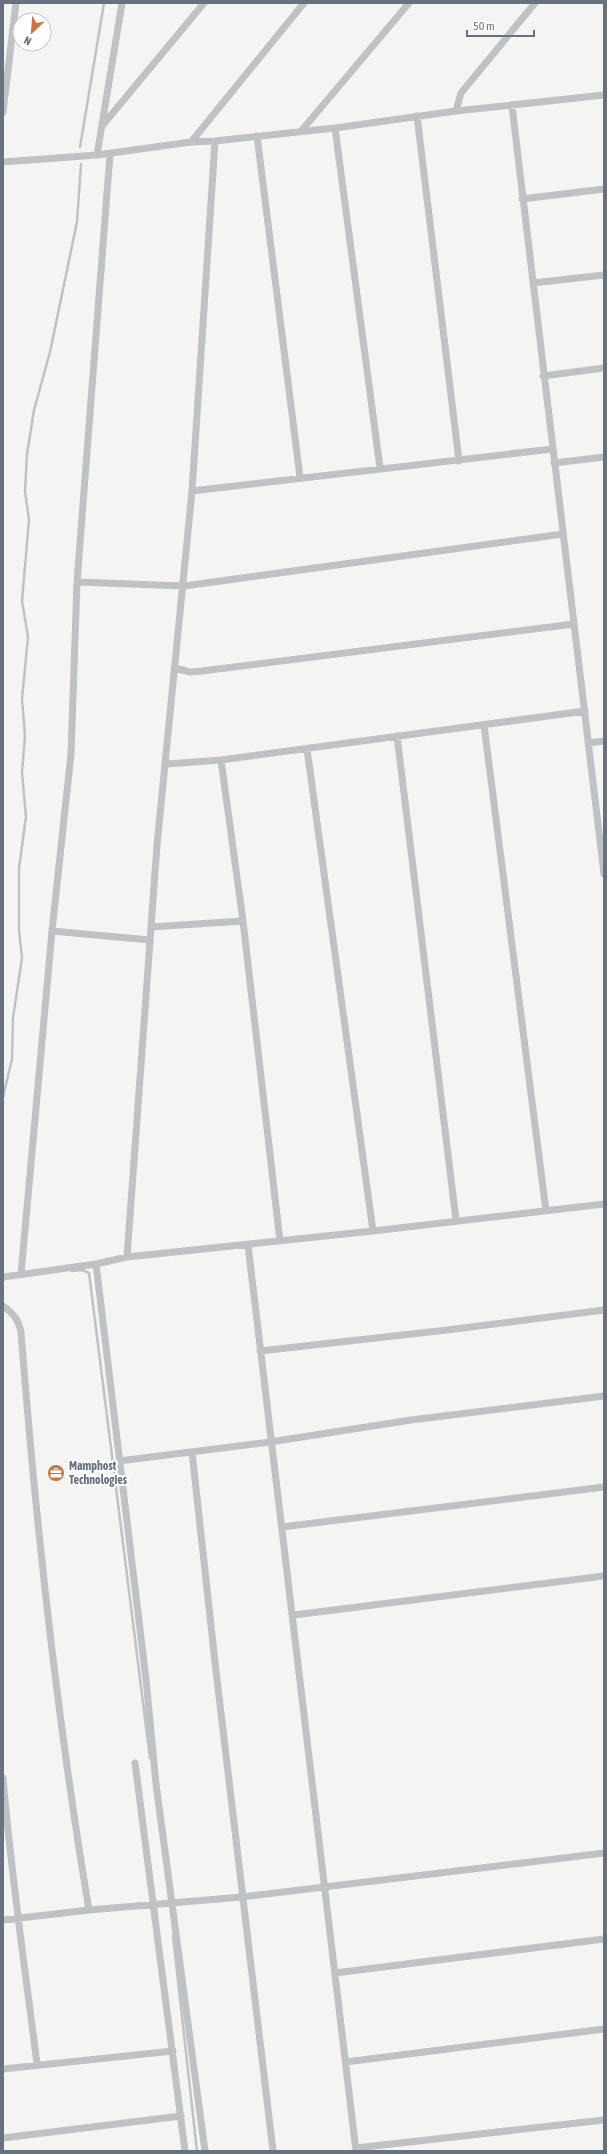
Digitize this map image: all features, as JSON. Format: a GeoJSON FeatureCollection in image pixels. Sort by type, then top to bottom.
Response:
{"type":"FeatureCollection","features":[{"type":"Feature","properties":{"kind":"street"},"geometry":{"type":"LineString","coordinates":[[3,112],[6,60],[16,3]]}},
{"type":"Feature","properties":{"kind":"street"},"geometry":{"type":"LineString","coordinates":[[97,155],[122,3]]}},
{"type":"Feature","properties":{"kind":"street"},"geometry":{"type":"LineString","coordinates":[[102,126],[204,3]]}},
{"type":"Feature","properties":{"kind":"street"},"geometry":{"type":"LineString","coordinates":[[191,142],[304,3]]}},
{"type":"Feature","properties":{"kind":"street"},"geometry":{"type":"LineString","coordinates":[[302,130],[409,3]]}},
{"type":"Feature","properties":{"kind":"street"},"geometry":{"type":"LineString","coordinates":[[456,111],[461,93],[535,3]]}},
{"type":"Feature","properties":{"kind":"street"},"geometry":{"type":"LineString","coordinates":[[3,162],[110,154],[191,142],[215,141],[302,130],[335,128],[456,111],[604,95]]}},
{"type":"Feature","properties":{"kind":"street"},"geometry":{"type":"LineString","coordinates":[[105,105],[120,104]]}},
{"type":"Feature","properties":{"kind":"street"},"geometry":{"type":"LineString","coordinates":[[512,106],[543,376],[602,846],[604,874]]}},
{"type":"Feature","properties":{"kind":"street"},"geometry":{"type":"LineString","coordinates":[[417,116],[459,461]]}},
{"type":"Feature","properties":{"kind":"street"},"geometry":{"type":"LineString","coordinates":[[335,128],[380,468]]}},
{"type":"Feature","properties":{"kind":"street"},"geometry":{"type":"LineString","coordinates":[[257,136],[300,477]]}},
{"type":"Feature","properties":{"kind":"street"},"geometry":{"type":"LineString","coordinates":[[127,1257],[150,927],[192,491],[215,141]]}},
{"type":"Feature","properties":{"kind":"street"},"geometry":{"type":"LineString","coordinates":[[21,1274],[52,931],[70,754],[77,582],[110,154]]}},
{"type":"Feature","properties":{"kind":"street"},"geometry":{"type":"LineString","coordinates":[[522,199],[604,189]]}},
{"type":"Feature","properties":{"kind":"street"},"geometry":{"type":"LineString","coordinates":[[533,283],[604,275]]}},
{"type":"Feature","properties":{"kind":"street"},"geometry":{"type":"LineString","coordinates":[[543,376],[604,368]]}},
{"type":"Feature","properties":{"kind":"street"},"geometry":{"type":"LineString","coordinates":[[192,491],[300,477],[459,461],[552,449]]}},
{"type":"Feature","properties":{"kind":"street"},"geometry":{"type":"LineString","coordinates":[[554,463],[604,457]]}},
{"type":"Feature","properties":{"kind":"street"},"geometry":{"type":"LineString","coordinates":[[77,582],[184,586],[563,534]]}},
{"type":"Feature","properties":{"kind":"street"},"geometry":{"type":"LineString","coordinates":[[175,668],[190,672],[202,672],[574,624]]}},
{"type":"Feature","properties":{"kind":"street"},"geometry":{"type":"LineString","coordinates":[[166,764],[221,760],[585,711]]}},
{"type":"Feature","properties":{"kind":"street"},"geometry":{"type":"LineString","coordinates":[[484,725],[546,1211]]}},
{"type":"Feature","properties":{"kind":"street"},"geometry":{"type":"LineString","coordinates":[[397,736],[456,1220]]}},
{"type":"Feature","properties":{"kind":"street"},"geometry":{"type":"LineString","coordinates":[[588,743],[604,741]]}},
{"type":"Feature","properties":{"kind":"street"},"geometry":{"type":"LineString","coordinates":[[307,749],[373,1231]]}},
{"type":"Feature","properties":{"kind":"street"},"geometry":{"type":"LineString","coordinates":[[221,760],[243,921],[280,1241]]}},
{"type":"Feature","properties":{"kind":"street"},"geometry":{"type":"LineString","coordinates":[[150,927],[243,921]]}},
{"type":"Feature","properties":{"kind":"street"},"geometry":{"type":"LineString","coordinates":[[52,931],[150,940]]}},
{"type":"Feature","properties":{"kind":"street"},"geometry":{"type":"LineString","coordinates":[[3,1277],[96,1264],[127,1257],[248,1245],[604,1204]]}},
{"type":"Feature","properties":{"kind":"street"},"geometry":{"type":"LineString","coordinates":[[248,1245],[270,1442],[294,1615],[356,2150],[604,2120]]}},
{"type":"Feature","properties":{"kind":"street"},"geometry":{"type":"LineString","coordinates":[[96,1264],[172,1903],[205,2151]]}},
{"type":"Feature","properties":{"kind":"street"},"geometry":{"type":"LineString","coordinates":[[3,1306],[12,1312],[18,1320],[21,1332],[30,1446],[63,1748],[89,1910]]}},
{"type":"Feature","properties":{"kind":"street"},"geometry":{"type":"LineString","coordinates":[[260,1351],[447,1330],[604,1310]]}},
{"type":"Feature","properties":{"kind":"street"},"geometry":{"type":"LineString","coordinates":[[119,1461],[270,1442],[411,1420],[604,1396]]}},
{"type":"Feature","properties":{"kind":"street"},"geometry":{"type":"LineString","coordinates":[[192,1452],[242,1897],[273,2151]]}},
{"type":"Feature","properties":{"kind":"street"},"geometry":{"type":"LineString","coordinates":[[282,1527],[604,1487]]}},
{"type":"Feature","properties":{"kind":"street"},"geometry":{"type":"LineString","coordinates":[[294,1615],[604,1576]]}},
{"type":"Feature","properties":{"kind":"street"},"geometry":{"type":"LineString","coordinates":[[134,1763],[185,2151]]}},
{"type":"Feature","properties":{"kind":"street"},"geometry":{"type":"LineString","coordinates":[[3,1778],[10,1858],[20,1918],[36,2064]]}},
{"type":"Feature","properties":{"kind":"street"},"geometry":{"type":"LineString","coordinates":[[3,1920],[89,1910],[242,1897],[604,1853]]}},
{"type":"Feature","properties":{"kind":"street"},"geometry":{"type":"LineString","coordinates":[[335,1973],[604,1939]]}},
{"type":"Feature","properties":{"kind":"street"},"geometry":{"type":"LineString","coordinates":[[346,2062],[604,2029]]}},
{"type":"Feature","properties":{"kind":"street"},"geometry":{"type":"LineString","coordinates":[[3,2068],[173,2051]]}},
{"type":"Feature","properties":{"kind":"street"},"geometry":{"type":"LineString","coordinates":[[3,2138],[181,2116]]}},
{"type":"Feature","properties":{"kind":"waterway"},"geometry":{"type":"LineString","coordinates":[[80,147],[104,3]]}},
{"type":"Feature","properties":{"kind":"waterway"},"geometry":{"type":"LineString","coordinates":[[3,1097],[12,1059],[13,1018],[22,958],[19,930],[19,868],[26,817],[22,772],[25,736],[22,699],[28,637],[22,601],[29,520],[25,491],[27,454],[34,410],[50,352],[77,222],[81,164]]}},
{"type":"Feature","properties":{"kind":"waterway"},"geometry":{"type":"LineString","coordinates":[[72,1271],[82,1270],[89,1273],[150,1758]]}},
{"type":"Feature","properties":{"kind":"waterway"},"geometry":{"type":"LineString","coordinates":[[173,1936],[197,2151]]}},
{"type":"Feature","properties":{"kind":"place","name":"Mamphost Technologies"},"geometry":{"type":"Point","coordinates":[56,1473]}}]}
